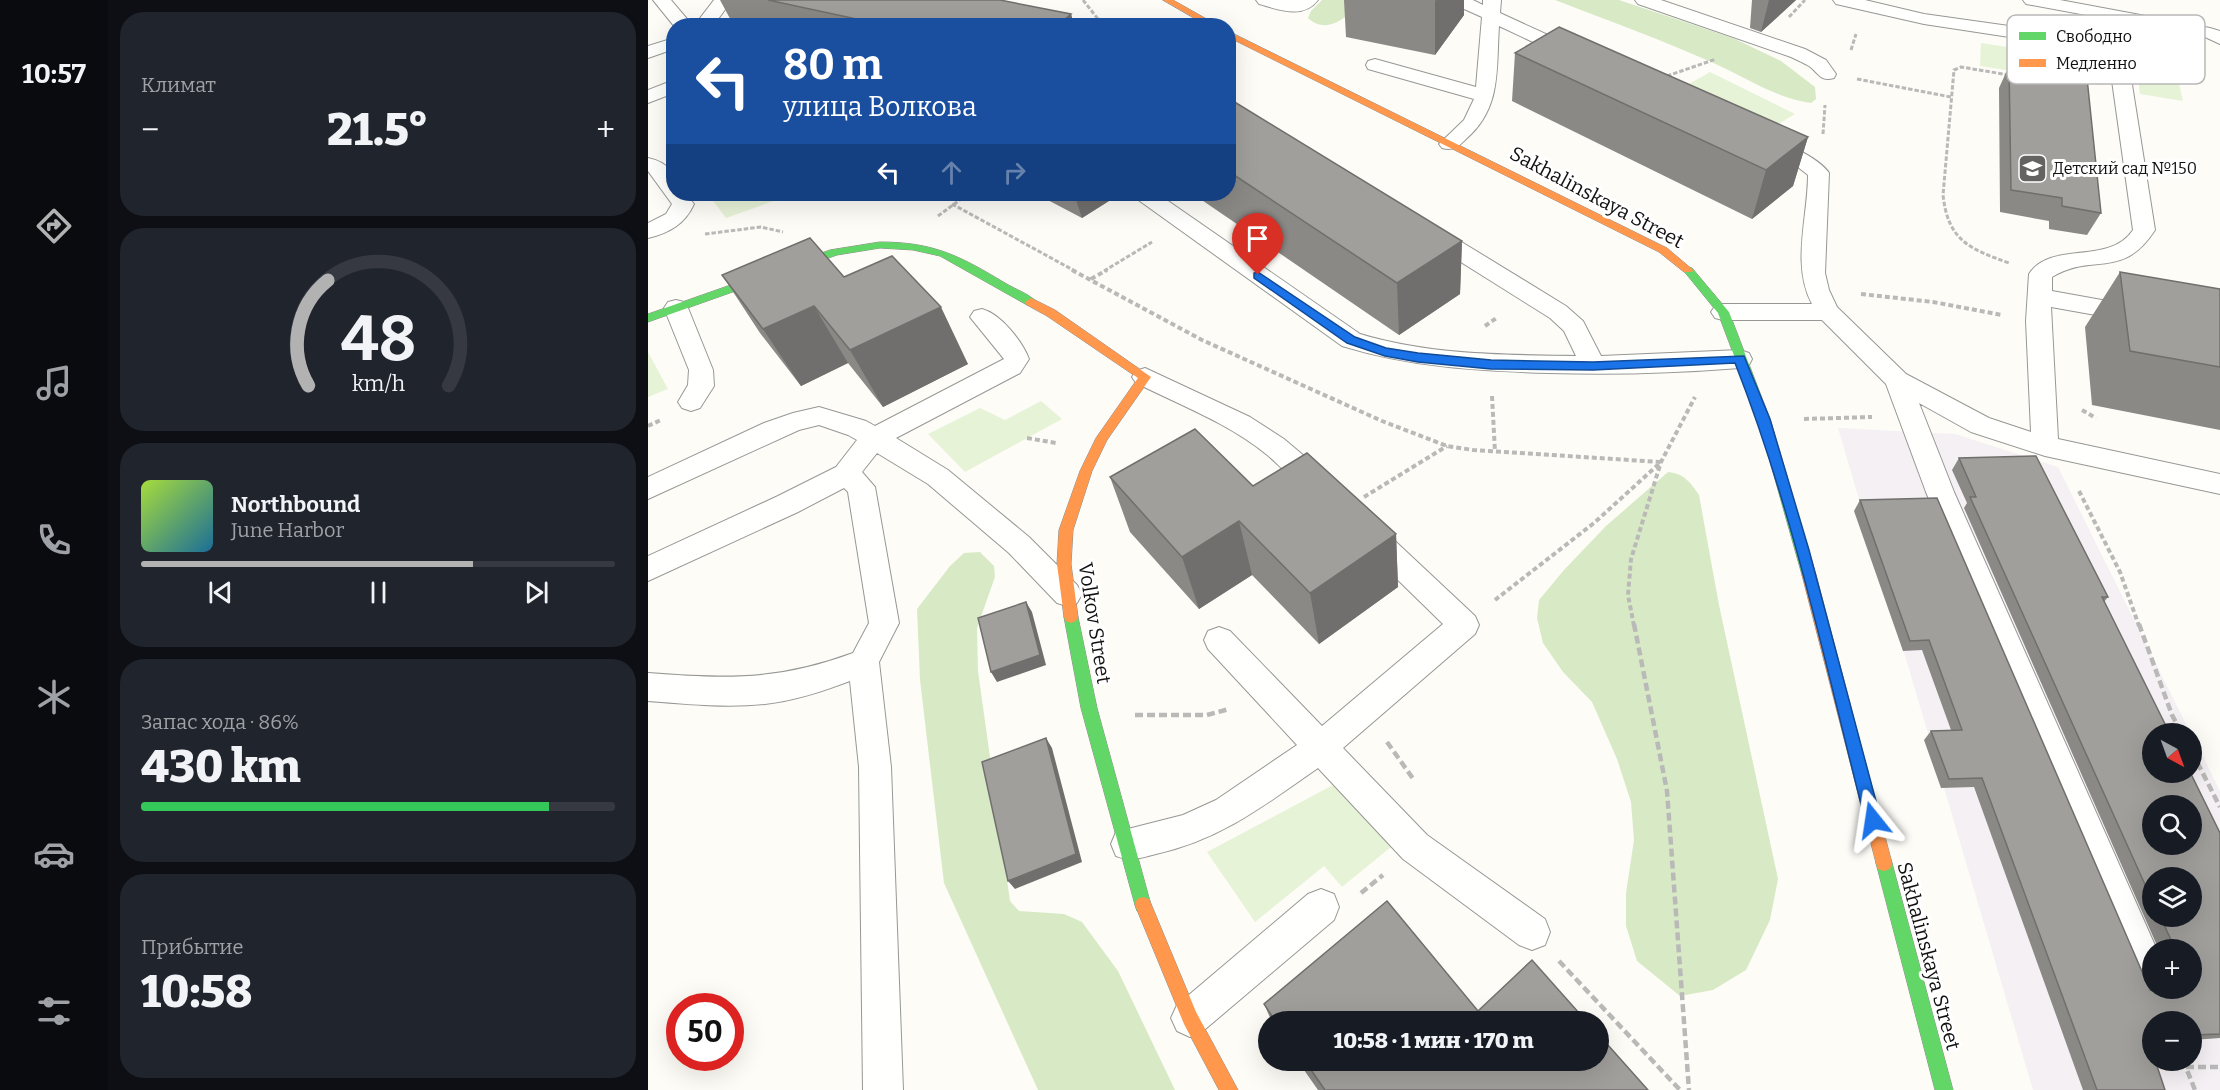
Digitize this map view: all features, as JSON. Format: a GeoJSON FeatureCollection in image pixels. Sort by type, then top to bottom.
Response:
{"type":"FeatureCollection","features":[{"type":"Feature","properties":{"kind":"main road"},"geometry":{"type":"LineString","coordinates":[[1167,0],[1200,18]]}},
{"type":"Feature","properties":{"kind":"main road","name":"Sakhalinskaya Street"},"geometry":{"type":"LineString","coordinates":[[1236,37],[1664,250],[1686,267],[1723,312],[1764,419],[1802,550],[1944,1090]]}},
{"type":"Feature","properties":{"kind":"main road"},"geometry":{"type":"LineString","coordinates":[[648,318],[857,246],[933,250],[957,259],[999,286],[1052,313],[1145,377]]}},
{"type":"Feature","properties":{"kind":"main road","name":"Volkov Street"},"geometry":{"type":"LineString","coordinates":[[1145,377],[1102,438],[1086,471],[1066,530],[1064,564],[1067,594],[1089,708],[1128,844],[1145,914],[1190,1018],[1229,1090]]}},
{"type":"Feature","properties":{"kind":"lane"},"geometry":{"type":"LineString","coordinates":[[662,0],[677,18]]}},
{"type":"Feature","properties":{"kind":"lane"},"geometry":{"type":"LineString","coordinates":[[709,18],[723,0]]}},
{"type":"Feature","properties":{"kind":"lane"},"geometry":{"type":"LineString","coordinates":[[1265,0],[1293,7],[1304,6],[1309,0]]}},
{"type":"Feature","properties":{"kind":"lane"},"geometry":{"type":"LineString","coordinates":[[1459,0],[1492,7],[1596,64]]}},
{"type":"Feature","properties":{"kind":"lane"},"geometry":{"type":"LineString","coordinates":[[1644,0],[1764,40],[1819,64],[1827,74]]}},
{"type":"Feature","properties":{"kind":"lane"},"geometry":{"type":"LineString","coordinates":[[1842,0],[1946,23],[2007,31]]}},
{"type":"Feature","properties":{"kind":"lane"},"geometry":{"type":"LineString","coordinates":[[2032,0],[2113,15]]}},
{"type":"Feature","properties":{"kind":"lane"},"geometry":{"type":"LineString","coordinates":[[1449,144],[1473,123],[1485,96],[1492,7]]}},
{"type":"Feature","properties":{"kind":"lane"},"geometry":{"type":"LineString","coordinates":[[2205,32],[2220,39]]}},
{"type":"Feature","properties":{"kind":"lane"},"geometry":{"type":"LineString","coordinates":[[648,52],[666,46]]}},
{"type":"Feature","properties":{"kind":"lane"},"geometry":{"type":"LineString","coordinates":[[1375,64],[1485,96]]}},
{"type":"Feature","properties":{"kind":"lane"},"geometry":{"type":"LineString","coordinates":[[2052,448],[2040,297],[2049,266],[2096,259],[2130,249],[2139,240],[2144,230],[2128,84]]}},
{"type":"Feature","properties":{"kind":"lane"},"geometry":{"type":"LineString","coordinates":[[648,97],[666,89]]}},
{"type":"Feature","properties":{"kind":"lane"},"geometry":{"type":"LineString","coordinates":[[1750,136],[1801,159],[1819,173],[1820,190],[1812,252],[1816,288],[1828,312],[1897,380],[1980,425],[2052,448],[2218,487]]}},
{"type":"Feature","properties":{"kind":"lane"},"geometry":{"type":"LineString","coordinates":[[648,164],[655,166],[666,181]]}},
{"type":"Feature","properties":{"kind":"lane"},"geometry":{"type":"LineString","coordinates":[[648,231],[672,221],[680,213],[683,204],[681,201]]}},
{"type":"Feature","properties":{"kind":"lane"},"geometry":{"type":"LineString","coordinates":[[1154,201],[1351,340],[1385,351],[1418,357],[1491,364],[1593,366],[1740,359]]}},
{"type":"Feature","properties":{"kind":"lane"},"geometry":{"type":"LineString","coordinates":[[1410,220],[1558,312],[1574,327],[1593,366]]}},
{"type":"Feature","properties":{"kind":"lane"},"geometry":{"type":"LineString","coordinates":[[2040,297],[2152,317]]}},
{"type":"Feature","properties":{"kind":"lane"},"geometry":{"type":"LineString","coordinates":[[676,308],[701,370],[701,386],[691,402]]}},
{"type":"Feature","properties":{"kind":"lane"},"geometry":{"type":"LineString","coordinates":[[1723,312],[1828,312]]}},
{"type":"Feature","properties":{"kind":"lane"},"geometry":{"type":"LineString","coordinates":[[648,569],[788,504],[846,474],[874,438],[1011,367],[1016,362],[1012,350],[982,317]]}},
{"type":"Feature","properties":{"kind":"lane"},"geometry":{"type":"LineString","coordinates":[[1145,377],[1241,424],[1275,446],[1313,479]]}},
{"type":"Feature","properties":{"kind":"lane"},"geometry":{"type":"LineString","coordinates":[[1897,380],[1940,492],[2142,958]]}},
{"type":"Feature","properties":{"kind":"lane"},"geometry":{"type":"LineString","coordinates":[[648,489],[813,411],[857,428],[938,477],[1019,545],[1067,594]]}},
{"type":"Feature","properties":{"kind":"lane"},"geometry":{"type":"LineString","coordinates":[[846,474],[861,487],[884,623],[864,662],[875,767],[883,1090]]}},
{"type":"Feature","properties":{"kind":"lane"},"geometry":{"type":"LineString","coordinates":[[1128,844],[1186,831],[1228,811],[1320,748],[1464,625],[1344,509]]}},
{"type":"Feature","properties":{"kind":"lane"},"geometry":{"type":"LineString","coordinates":[[1220,640],[1415,847],[1532,932]]}},
{"type":"Feature","properties":{"kind":"lane"},"geometry":{"type":"LineString","coordinates":[[648,687],[711,692],[766,690],[835,674],[864,662]]}},
{"type":"Feature","properties":{"kind":"lane"},"geometry":{"type":"LineString","coordinates":[[1190,1018],[1321,907]]}},
{"type":"Feature","properties":{"kind":"path"},"geometry":{"type":"LineString","coordinates":[[1083,0],[1097,18]]}},
{"type":"Feature","properties":{"kind":"path"},"geometry":{"type":"LineString","coordinates":[[1790,16],[1805,0]]}},
{"type":"Feature","properties":{"kind":"path"},"geometry":{"type":"LineString","coordinates":[[1849,53],[1859,26],[1866,16],[1866,6]]}},
{"type":"Feature","properties":{"kind":"path"},"geometry":{"type":"LineString","coordinates":[[1659,79],[1764,40]]}},
{"type":"Feature","properties":{"kind":"path"},"geometry":{"type":"LineString","coordinates":[[2007,74],[1957,67],[1954,70],[1944,214],[1961,242],[2040,297]]}},
{"type":"Feature","properties":{"kind":"path"},"geometry":{"type":"LineString","coordinates":[[1889,85],[1951,97]]}},
{"type":"Feature","properties":{"kind":"path"},"geometry":{"type":"LineString","coordinates":[[957,201],[952,204],[1202,340],[1382,421],[1447,446],[1495,452],[1661,462]]}},
{"type":"Feature","properties":{"kind":"path"},"geometry":{"type":"LineString","coordinates":[[672,221],[681,229],[697,234],[717,234],[761,227],[774,228],[787,237],[802,264]]}},
{"type":"Feature","properties":{"kind":"path"},"geometry":{"type":"LineString","coordinates":[[1091,279],[1184,223]]}},
{"type":"Feature","properties":{"kind":"path"},"geometry":{"type":"LineString","coordinates":[[1816,288],[1933,302],[2040,297]]}},
{"type":"Feature","properties":{"kind":"path"},"geometry":{"type":"LineString","coordinates":[[1689,1090],[1667,791],[1628,595],[1631,559],[1661,462],[1714,362]]}},
{"type":"Feature","properties":{"kind":"path"},"geometry":{"type":"LineString","coordinates":[[1491,364],[1495,452]]}},
{"type":"Feature","properties":{"kind":"path"},"geometry":{"type":"LineString","coordinates":[[2079,406],[2086,414],[2102,421]]}},
{"type":"Feature","properties":{"kind":"path"},"geometry":{"type":"LineString","coordinates":[[1801,419],[1910,416]]}},
{"type":"Feature","properties":{"kind":"path"},"geometry":{"type":"LineString","coordinates":[[1344,509],[1447,446]]}},
{"type":"Feature","properties":{"kind":"path"},"geometry":{"type":"LineString","coordinates":[[2052,448],[2120,572],[2176,723]]}},
{"type":"Feature","properties":{"kind":"path"},"geometry":{"type":"LineString","coordinates":[[1516,583],[1594,523],[1661,462]]}},
{"type":"Feature","properties":{"kind":"path"},"geometry":{"type":"LineString","coordinates":[[1089,708],[1135,715],[1207,714],[1274,699]]}},
{"type":"Feature","properties":{"kind":"path"},"geometry":{"type":"LineString","coordinates":[[2202,772],[2220,807]]}},
{"type":"Feature","properties":{"kind":"path"},"geometry":{"type":"LineString","coordinates":[[1321,907],[1358,895],[1415,847]]}},
{"type":"Feature","properties":{"kind":"path"},"geometry":{"type":"LineString","coordinates":[[1532,932],[1680,1090]]}},
{"type":"Feature","properties":{"kind":"path"},"geometry":{"type":"LineString","coordinates":[[2202,1067],[2220,1067]]}},
{"type":"Feature","properties":{"kind":"path"},"geometry":{"type":"LineString","coordinates":[[2188,1071],[2195,1090]]}},
{"type":"Feature","properties":{"kind":"shaded area"},"geometry":{"type":"Polygon","coordinates":[[[1838,428],[1955,434],[2058,467],[2186,723],[2142,723],[2142,783],[2202,783],[2202,754],[2220,791],[2220,1090],[2033,1090],[1838,428]]]}},
{"type":"Feature","properties":{"kind":"green space"},"geometry":{"type":"Polygon","coordinates":[[[1322,0],[1364,0],[1345,17],[1323,25],[1308,18],[1311,11],[1322,0]]]}},
{"type":"Feature","properties":{"kind":"green space"},"geometry":{"type":"Polygon","coordinates":[[[1555,0],[1619,0],[1735,39],[1781,61],[1815,87],[1816,99],[1811,103],[1784,96],[1690,53],[1555,0]]]}},
{"type":"Feature","properties":{"kind":"green space"},"geometry":{"type":"Polygon","coordinates":[[[1981,43],[2007,47],[2007,70],[1980,66],[1981,43]]]}},
{"type":"Feature","properties":{"kind":"green space"},"geometry":{"type":"Polygon","coordinates":[[[1710,72],[1795,114],[1765,132],[1680,89],[1710,72]]]}},
{"type":"Feature","properties":{"kind":"green space"},"geometry":{"type":"Polygon","coordinates":[[[2139,84],[2179,84],[2183,101],[2140,94],[2139,84]]]}},
{"type":"Feature","properties":{"kind":"green space"},"geometry":{"type":"Polygon","coordinates":[[[713,201],[773,201],[726,218],[713,201]]]}},
{"type":"Feature","properties":{"kind":"green space"},"geometry":{"type":"Polygon","coordinates":[[[648,352],[668,389],[648,397],[648,352]]]}},
{"type":"Feature","properties":{"kind":"green space"},"geometry":{"type":"Polygon","coordinates":[[[1041,401],[1062,419],[965,472],[928,434],[980,408],[1005,420],[1041,401]]]}},
{"type":"Feature","properties":{"kind":"green space"},"geometry":{"type":"Polygon","coordinates":[[[1668,472],[1686,479],[1699,495],[1719,605],[1778,879],[1770,920],[1746,970],[1713,990],[1680,996],[1637,961],[1626,926],[1626,893],[1634,840],[1631,802],[1617,759],[1592,702],[1563,672],[1543,643],[1537,618],[1539,600],[1564,570],[1606,526],[1668,472]]]}},
{"type":"Feature","properties":{"kind":"green space"},"geometry":{"type":"Polygon","coordinates":[[[980,552],[994,566],[995,577],[977,628],[978,671],[1010,901],[1019,911],[1064,914],[1082,922],[1118,971],[1175,1090],[1038,1090],[944,883],[920,680],[917,609],[950,566],[964,553],[980,552]]]}},
{"type":"Feature","properties":{"kind":"green space"},"geometry":{"type":"Polygon","coordinates":[[[1335,784],[1391,847],[1342,887],[1324,866],[1255,922],[1207,852],[1335,784]]]}},
{"type":"Feature","properties":{"kind":"building"},"geometry":{"type":"Polygon","coordinates":[[[768,0],[1000,0],[1071,14],[1066,18],[852,18],[768,0]]]}},
{"type":"Feature","properties":{"kind":"building"},"geometry":{"type":"Polygon","coordinates":[[[1559,27],[1808,137],[1766,170],[1515,53],[1559,27]]]}},
{"type":"Feature","properties":{"kind":"building"},"geometry":{"type":"Polygon","coordinates":[[[2009,84],[2088,84],[2101,213],[2062,206],[2062,198],[2011,190],[2009,84]]]}},
{"type":"Feature","properties":{"kind":"building"},"geometry":{"type":"Polygon","coordinates":[[[1236,103],[1462,241],[1397,283],[1236,176],[1236,103]]]}},
{"type":"Feature","properties":{"kind":"building"},"geometry":{"type":"Polygon","coordinates":[[[810,238],[844,277],[892,256],[941,307],[850,350],[814,306],[763,329],[722,275],[810,238]]]}},
{"type":"Feature","properties":{"kind":"building"},"geometry":{"type":"Polygon","coordinates":[[[2120,272],[2220,289],[2220,367],[2130,351],[2120,272]]]}},
{"type":"Feature","properties":{"kind":"building"},"geometry":{"type":"Polygon","coordinates":[[[1195,429],[1253,486],[1307,453],[1396,534],[1310,593],[1239,521],[1182,557],[1110,477],[1195,429]]]}},
{"type":"Feature","properties":{"kind":"building"},"geometry":{"type":"Polygon","coordinates":[[[2036,456],[2108,597],[2102,597],[2165,723],[2142,723],[2142,783],[2195,783],[2201,795],[2142,795],[2142,855],[2202,855],[2202,796],[2220,833],[2220,1034],[2202,1035],[2202,1011],[2142,1011],[2142,1071],[2159,1071],[2165,1090],[2097,1090],[1982,778],[1949,779],[1931,731],[1962,730],[1929,640],[1910,641],[1860,500],[1937,498],[2142,972],[2142,999],[2202,999],[2202,939],[2171,939],[2165,927],[2202,927],[2202,867],[2142,867],[2142,878],[1970,497],[1976,497],[1959,458],[2036,456]]]}},
{"type":"Feature","properties":{"kind":"building"},"geometry":{"type":"Polygon","coordinates":[[[1026,602],[1040,655],[991,672],[978,618],[1026,602]]]}},
{"type":"Feature","properties":{"kind":"building"},"geometry":{"type":"Polygon","coordinates":[[[1046,738],[1076,854],[1008,881],[982,762],[1046,738]]]}},
{"type":"Feature","properties":{"kind":"building"},"geometry":{"type":"Polygon","coordinates":[[[1387,901],[1478,1011],[1269,1011],[1264,1004],[1387,901]]]}},
{"type":"Feature","properties":{"kind":"building"},"geometry":{"type":"Polygon","coordinates":[[[1532,960],[1577,1011],[1478,1011],[1532,960]]]}},
{"type":"Feature","properties":{"kind":"building"},"geometry":{"type":"Polygon","coordinates":[[[1609,1046],[1648,1090],[1325,1090],[1312,1071],[1609,1071],[1609,1046]]]}},
{"type":"Feature","properties":{"kind":"traffic: fast"},"geometry":{"type":"LineString","coordinates":[[648,318],[834,252],[880,245],[913,246],[944,254],[1031,302]]}},
{"type":"Feature","properties":{"kind":"traffic: fast"},"geometry":{"type":"LineString","coordinates":[[1688,270],[1723,312],[1764,419],[1809,575]]}},
{"type":"Feature","properties":{"kind":"traffic: fast"},"geometry":{"type":"LineString","coordinates":[[1071,617],[1089,708],[1143,905]]}},
{"type":"Feature","properties":{"kind":"traffic: fast"},"geometry":{"type":"LineString","coordinates":[[1884,863],[1944,1090]]}},
{"type":"Feature","properties":{"kind":"traffic: slow"},"geometry":{"type":"LineString","coordinates":[[1167,0],[1200,18]]}},
{"type":"Feature","properties":{"kind":"traffic: slow"},"geometry":{"type":"LineString","coordinates":[[1236,37],[1663,250],[1688,270]]}},
{"type":"Feature","properties":{"kind":"traffic: slow"},"geometry":{"type":"LineString","coordinates":[[1031,302],[1051,313],[1145,377],[1102,438],[1086,471],[1066,530],[1064,564],[1071,617]]}},
{"type":"Feature","properties":{"kind":"traffic: slow"},"geometry":{"type":"LineString","coordinates":[[1809,575],[1884,863]]}},
{"type":"Feature","properties":{"kind":"traffic: slow"},"geometry":{"type":"LineString","coordinates":[[1143,905],[1190,1018],[1229,1090]]}},
{"type":"Feature","properties":{"kind":"place","name":"Детский сад №150"},"geometry":{"type":"Point","coordinates":[2032,168]}},
{"type":"Feature","properties":{"kind":"route"},"geometry":{"type":"LineString","coordinates":[[1258,275],[1351,340],[1385,351],[1418,357],[1491,364],[1593,366],[1740,359],[1764,419],[1802,550],[1873,820]]}}]}
